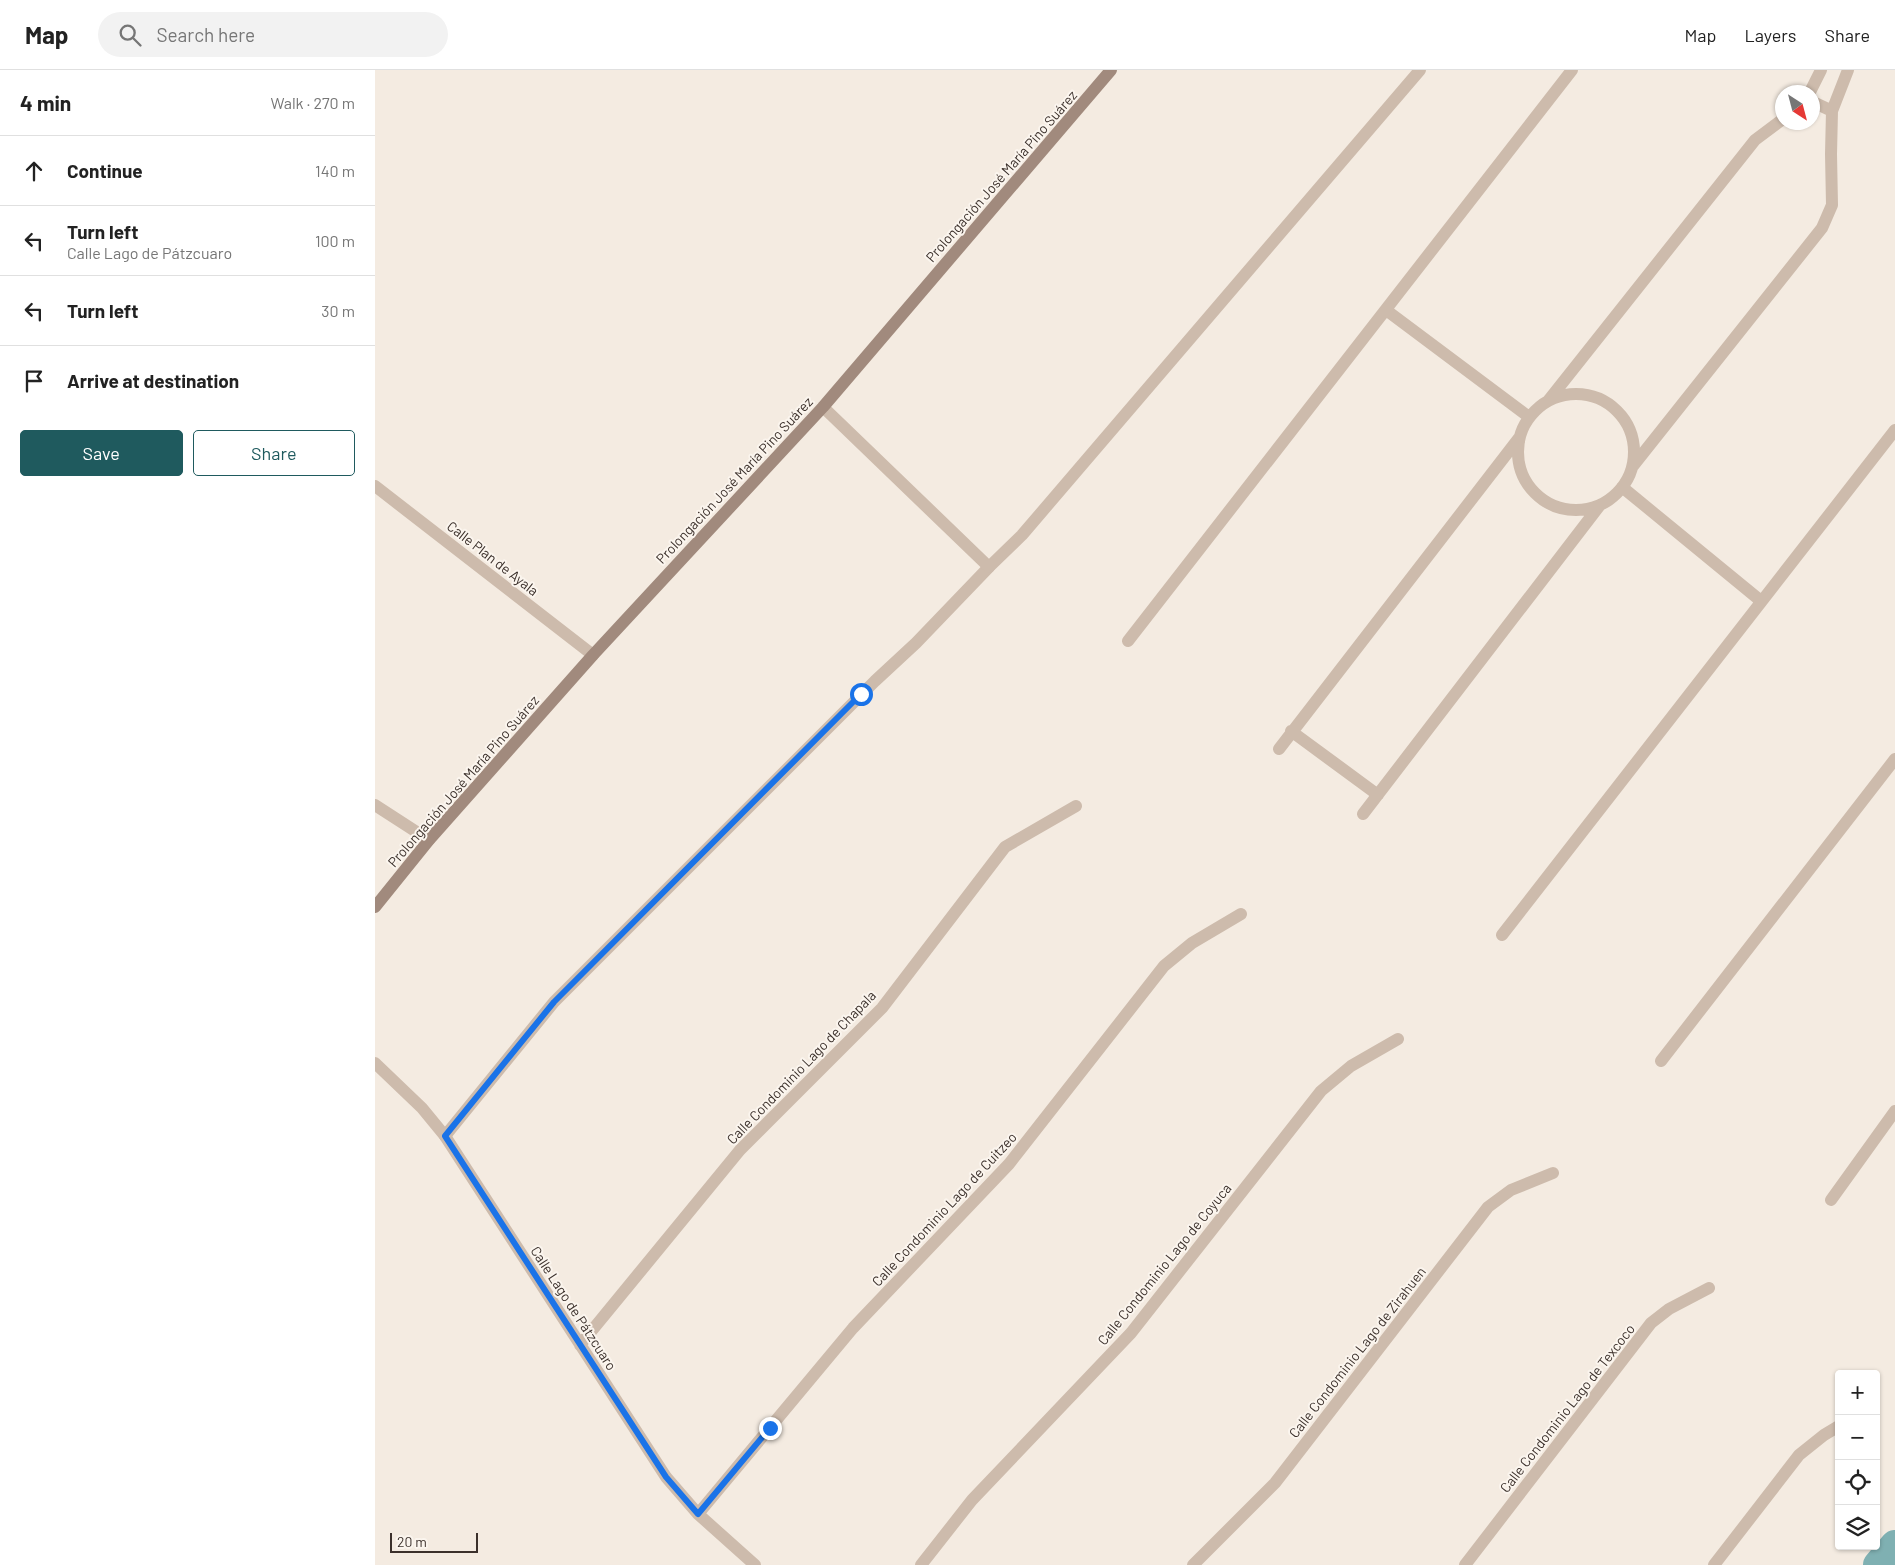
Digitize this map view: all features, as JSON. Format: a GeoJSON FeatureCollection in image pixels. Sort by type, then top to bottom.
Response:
{"type":"FeatureCollection","features":[{"type":"Feature","properties":{"kind":"main road","name":"Prolongación José María Pino Suárez"},"geometry":{"type":"LineString","coordinates":[[375,907],[429,840],[593,655],[823,407],[1111,70]]}},
{"type":"Feature","properties":{"kind":"street"},"geometry":{"type":"LineString","coordinates":[[445,1136],[554,1002],[875,680],[916,643],[1022,535],[1420,70]]}},
{"type":"Feature","properties":{"kind":"street"},"geometry":{"type":"LineString","coordinates":[[1128,641],[1572,70]]}},
{"type":"Feature","properties":{"kind":"street"},"geometry":{"type":"LineString","coordinates":[[1814,85],[1821,70]]}},
{"type":"Feature","properties":{"kind":"street"},"geometry":{"type":"LineString","coordinates":[[1363,814],[1600,505],[1622,488],[1633,466],[1823,228],[1832,205],[1832,111],[1848,70]]}},
{"type":"Feature","properties":{"kind":"street"},"geometry":{"type":"LineString","coordinates":[[1820,105],[1832,111]]}},
{"type":"Feature","properties":{"kind":"street"},"geometry":{"type":"LineString","coordinates":[[1279,749],[1519,438],[1529,417],[1548,400],[1755,140],[1775,125]]}},
{"type":"Feature","properties":{"kind":"street"},"geometry":{"type":"LineString","coordinates":[[1386,310],[1529,417]]}},
{"type":"Feature","properties":{"kind":"street"},"geometry":{"type":"LineString","coordinates":[[1548,400],[1570,394],[1592,396],[1612,406],[1627,422],[1634,443],[1633,466]]}},
{"type":"Feature","properties":{"kind":"street"},"geometry":{"type":"LineString","coordinates":[[823,407],[989,567]]}},
{"type":"Feature","properties":{"kind":"street"},"geometry":{"type":"LineString","coordinates":[[1503,935],[1895,430]]}},
{"type":"Feature","properties":{"kind":"street"},"geometry":{"type":"LineString","coordinates":[[1519,438],[1518,464],[1529,488],[1549,504],[1575,511],[1600,505]]}},
{"type":"Feature","properties":{"kind":"street","name":"Calle Plan de Ayala"},"geometry":{"type":"LineString","coordinates":[[375,486],[593,655]]}},
{"type":"Feature","properties":{"kind":"street"},"geometry":{"type":"LineString","coordinates":[[1622,488],[1761,602]]}},
{"type":"Feature","properties":{"kind":"street"},"geometry":{"type":"LineString","coordinates":[[1291,731],[1378,795]]}},
{"type":"Feature","properties":{"kind":"street"},"geometry":{"type":"LineString","coordinates":[[1661,1060],[1894,761]]}},
{"type":"Feature","properties":{"kind":"street"},"geometry":{"type":"LineString","coordinates":[[375,805],[429,840]]}},
{"type":"Feature","properties":{"kind":"street","name":"Calle Condominio Lago de Chapala"},"geometry":{"type":"LineString","coordinates":[[580,1345],[740,1150],[882,1008],[1005,846],[1076,806]]}},
{"type":"Feature","properties":{"kind":"street","name":"Calle Condominio Lago de Cuitzeo"},"geometry":{"type":"LineString","coordinates":[[698,1514],[853,1328],[1009,1164],[1164,966],[1192,943],[1241,914]]}},
{"type":"Feature","properties":{"kind":"street","name":"Calle Condominio Lago de Coyuca"},"geometry":{"type":"LineString","coordinates":[[921,1565],[973,1500],[1131,1334],[1321,1091],[1351,1066],[1398,1039]]}},
{"type":"Feature","properties":{"kind":"street","name":"Calle Lago de Pátzcuaro"},"geometry":{"type":"LineString","coordinates":[[375,1063],[422,1108],[445,1136],[666,1477],[698,1514],[755,1565]]}},
{"type":"Feature","properties":{"kind":"street"},"geometry":{"type":"LineString","coordinates":[[1831,1200],[1895,1111]]}},
{"type":"Feature","properties":{"kind":"street","name":"Calle Condominio Lago de Zirahuen"},"geometry":{"type":"LineString","coordinates":[[1193,1565],[1275,1483],[1488,1207],[1511,1190],[1553,1174]]}},
{"type":"Feature","properties":{"kind":"street","name":"Calle Condominio Lago de Texcoco"},"geometry":{"type":"LineString","coordinates":[[1465,1565],[1651,1323],[1669,1309],[1709,1288]]}},
{"type":"Feature","properties":{"kind":"street"},"geometry":{"type":"LineString","coordinates":[[1714,1565],[1799,1455],[1835,1428]]}},
{"type":"Feature","properties":{"kind":"waterway"},"geometry":{"type":"LineString","coordinates":[[1878,1565],[1895,1545]]}},
{"type":"Feature","properties":{"kind":"route"},"geometry":{"type":"LineString","coordinates":[[770,1428],[698,1514],[666,1477],[445,1136],[554,1002],[861,694]]}}]}
